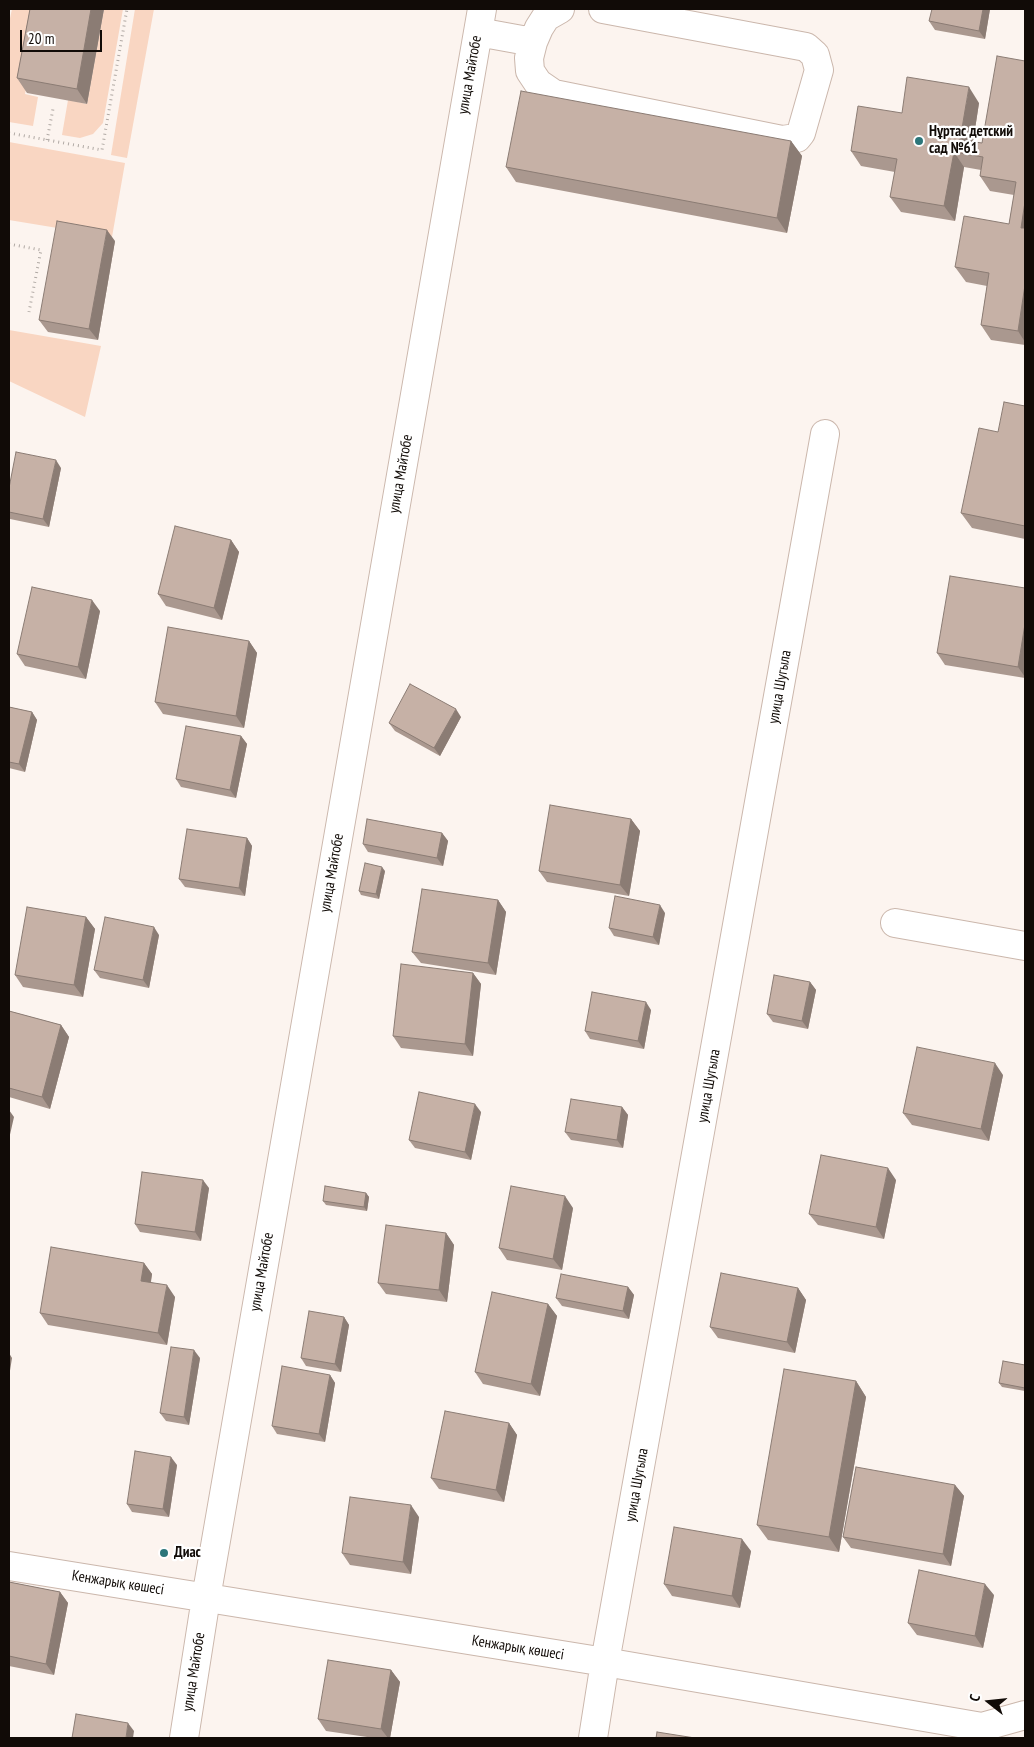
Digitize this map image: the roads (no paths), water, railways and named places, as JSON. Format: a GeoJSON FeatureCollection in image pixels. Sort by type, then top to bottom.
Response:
{"type":"FeatureCollection","features":[{"type":"Feature","properties":{"kind":"street"},"geometry":{"type":"LineString","coordinates":[[560,9],[546,18],[539,28],[529,58],[530,71],[538,84],[554,94],[782,140],[797,138],[801,133],[819,70],[815,55],[806,47],[603,9]]}},
{"type":"Feature","properties":{"kind":"street"},"geometry":{"type":"LineString","coordinates":[[480,20],[533,42]]}},
{"type":"Feature","properties":{"kind":"street","name":"улица Майтобе"},"geometry":{"type":"LineString","coordinates":[[184,1738],[206,1598],[480,20]]}},
{"type":"Feature","properties":{"kind":"street","name":"улица Шугыла"},"geometry":{"type":"LineString","coordinates":[[593,1738],[825,434]]}},
{"type":"Feature","properties":{"kind":"street"},"geometry":{"type":"LineString","coordinates":[[895,923],[1025,946]]}},
{"type":"Feature","properties":{"kind":"street","name":"Кенжарық көшесі"},"geometry":{"type":"LineString","coordinates":[[9,1566],[605,1662],[982,1727],[1025,1715]]}},
{"type":"Feature","properties":{"kind":"place","name":"Нұртас детский сад №61"},"geometry":{"type":"Point","coordinates":[919,141]}},
{"type":"Feature","properties":{"kind":"place","name":"Диас"},"geometry":{"type":"Point","coordinates":[164,1553]}}]}
